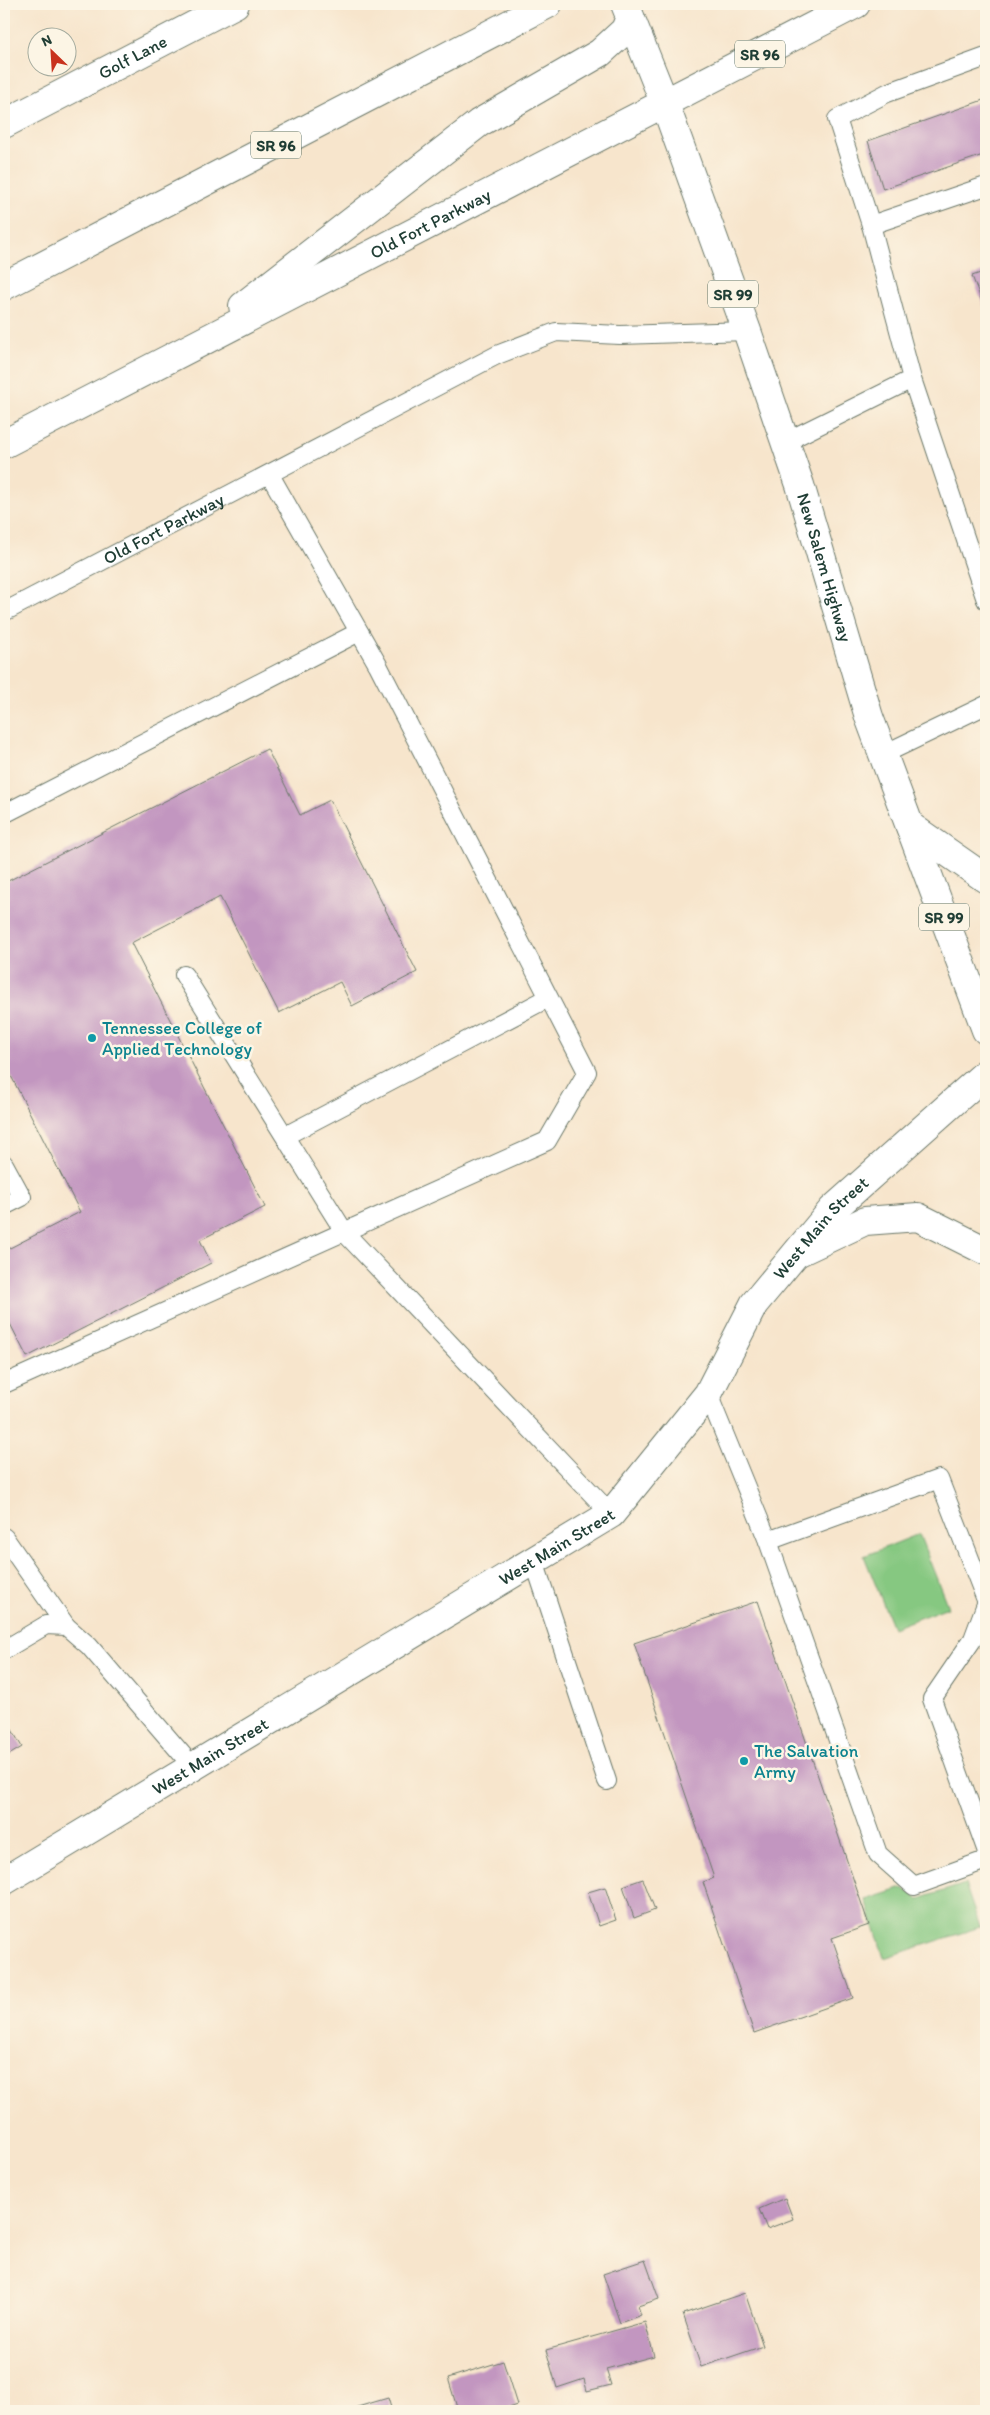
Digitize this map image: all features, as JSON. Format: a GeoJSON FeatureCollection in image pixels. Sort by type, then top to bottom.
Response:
{"type":"FeatureCollection","features":[{"type":"Feature","properties":{"kind":"main road","name":"Golf Lane"},"geometry":{"type":"LineString","coordinates":[[4,124],[235,4]]}},
{"type":"Feature","properties":{"kind":"main road","name":"SR 96"},"geometry":{"type":"LineString","coordinates":[[4,286],[548,4]]}},
{"type":"Feature","properties":{"kind":"main road","name":"Old Fort Parkway"},"geometry":{"type":"LineString","coordinates":[[4,444],[856,4]]}},
{"type":"Feature","properties":{"kind":"main road","name":"SR 99"},"geometry":{"type":"LineString","coordinates":[[628,11],[665,104]]}},
{"type":"Feature","properties":{"kind":"main road"},"geometry":{"type":"LineString","coordinates":[[190,347],[479,123],[600,53],[625,30],[628,11]]}},
{"type":"Feature","properties":{"kind":"main road","name":"New Salem Highway"},"geometry":{"type":"LineString","coordinates":[[665,104],[785,442],[869,717],[986,1030]]}},
{"type":"Feature","properties":{"kind":"main road"},"geometry":{"type":"LineString","coordinates":[[910,826],[986,879]]}},
{"type":"Feature","properties":{"kind":"main road","name":"West Main Street"},"geometry":{"type":"LineString","coordinates":[[4,1881],[611,1514],[708,1394],[754,1304],[832,1210],[986,1073]]}},
{"type":"Feature","properties":{"kind":"main road"},"geometry":{"type":"LineString","coordinates":[[798,1253],[865,1221],[918,1217],[986,1251]]}},
{"type":"Feature","properties":{"kind":"lane"},"geometry":{"type":"LineString","coordinates":[[986,57],[887,94],[837,119],[871,225],[912,379],[986,600]]}},
{"type":"Feature","properties":{"kind":"lane"},"geometry":{"type":"LineString","coordinates":[[871,225],[986,186]]}},
{"type":"Feature","properties":{"kind":"lane","name":"Old Fort Parkway"},"geometry":{"type":"LineString","coordinates":[[4,612],[497,355],[556,332],[620,335],[747,331]]}},
{"type":"Feature","properties":{"kind":"lane"},"geometry":{"type":"LineString","coordinates":[[785,442],[912,379]]}},
{"type":"Feature","properties":{"kind":"lane"},"geometry":{"type":"LineString","coordinates":[[4,1384],[547,1141],[587,1072],[359,632],[270,475]]}},
{"type":"Feature","properties":{"kind":"lane"},"geometry":{"type":"LineString","coordinates":[[4,814],[359,632]]}},
{"type":"Feature","properties":{"kind":"lane"},"geometry":{"type":"LineString","coordinates":[[884,754],[986,705]]}},
{"type":"Feature","properties":{"kind":"lane"},"geometry":{"type":"LineString","coordinates":[[184,975],[345,1233],[611,1514]]}},
{"type":"Feature","properties":{"kind":"lane"},"geometry":{"type":"LineString","coordinates":[[285,1136],[548,998]]}},
{"type":"Feature","properties":{"kind":"lane"},"geometry":{"type":"LineString","coordinates":[[4,1164],[22,1197],[4,1206]]}},
{"type":"Feature","properties":{"kind":"lane"},"geometry":{"type":"LineString","coordinates":[[708,1394],[768,1541],[878,1854],[914,1886],[986,1860]]}},
{"type":"Feature","properties":{"kind":"lane"},"geometry":{"type":"LineString","coordinates":[[768,1541],[939,1479],[986,1602],[973,1639],[932,1699],[986,1849]]}},
{"type":"Feature","properties":{"kind":"lane"},"geometry":{"type":"LineString","coordinates":[[4,1537],[66,1626],[89,1646],[193,1767]]}},
{"type":"Feature","properties":{"kind":"lane"},"geometry":{"type":"LineString","coordinates":[[534,1561],[607,1781]]}},
{"type":"Feature","properties":{"kind":"lane"},"geometry":{"type":"LineString","coordinates":[[4,1650],[46,1625],[66,1626]]}},
{"type":"Feature","properties":{"kind":"green space"},"geometry":{"type":"Polygon","coordinates":[[[919,1534],[948,1607],[893,1628],[864,1556],[919,1534]]]}},
{"type":"Feature","properties":{"kind":"green space"},"geometry":{"type":"Polygon","coordinates":[[[965,1884],[980,1927],[884,1958],[866,1900],[903,1888],[919,1899],[965,1884]]]}},
{"type":"Feature","properties":{"kind":"building"},"geometry":{"type":"Polygon","coordinates":[[[986,99],[986,154],[883,189],[868,141],[986,99]]]}},
{"type":"Feature","properties":{"kind":"building"},"geometry":{"type":"Polygon","coordinates":[[[986,271],[986,312],[972,276],[986,271]]]}},
{"type":"Feature","properties":{"kind":"building","name":"Tennessee College of Applied Technology"},"geometry":{"type":"Polygon","coordinates":[[[267,749],[300,815],[330,800],[417,972],[352,1006],[340,982],[279,1013],[220,897],[131,943],[265,1207],[200,1240],[211,1263],[27,1357],[4,1312],[4,1251],[80,1212],[4,1062],[4,883],[267,749]]]}},
{"type":"Feature","properties":{"kind":"building","name":"The Salvation Army"},"geometry":{"type":"Polygon","coordinates":[[[758,1601],[869,1925],[832,1938],[853,1998],[754,2033],[703,1882],[714,1878],[634,1643],[758,1601]]]}},
{"type":"Feature","properties":{"kind":"building"},"geometry":{"type":"Polygon","coordinates":[[[4,1716],[22,1747],[4,1758],[4,1716]]]}},
{"type":"Feature","properties":{"kind":"building"},"geometry":{"type":"Polygon","coordinates":[[[643,1879],[655,1910],[634,1918],[623,1886],[643,1879]]]}},
{"type":"Feature","properties":{"kind":"building"},"geometry":{"type":"Polygon","coordinates":[[[605,1887],[616,1920],[599,1926],[588,1892],[605,1887]]]}},
{"type":"Feature","properties":{"kind":"building"},"geometry":{"type":"Polygon","coordinates":[[[785,2198],[793,2219],[767,2229],[759,2209],[785,2198]]]}},
{"type":"Feature","properties":{"kind":"building"},"geometry":{"type":"Polygon","coordinates":[[[645,2260],[659,2299],[638,2306],[641,2315],[620,2323],[603,2274],[645,2260]]]}},
{"type":"Feature","properties":{"kind":"building"},"geometry":{"type":"Polygon","coordinates":[[[745,2293],[763,2346],[701,2367],[683,2314],[745,2293]]]}},
{"type":"Feature","properties":{"kind":"building"},"geometry":{"type":"Polygon","coordinates":[[[645,2322],[654,2356],[606,2369],[611,2385],[587,2391],[584,2379],[557,2388],[546,2350],[645,2322]]]}},
{"type":"Feature","properties":{"kind":"building"},"geometry":{"type":"Polygon","coordinates":[[[503,2361],[517,2405],[498,2411],[458,2411],[448,2378],[503,2361]]]}},
{"type":"Feature","properties":{"kind":"building"},"geometry":{"type":"Polygon","coordinates":[[[388,2398],[392,2411],[344,2411],[388,2398]]]}},
{"type":"Feature","properties":{"kind":"place","name":"Tennessee College of Applied Technology"},"geometry":{"type":"Point","coordinates":[92,1038]}},
{"type":"Feature","properties":{"kind":"place","name":"The Salvation Army"},"geometry":{"type":"Point","coordinates":[744,1761]}}]}
